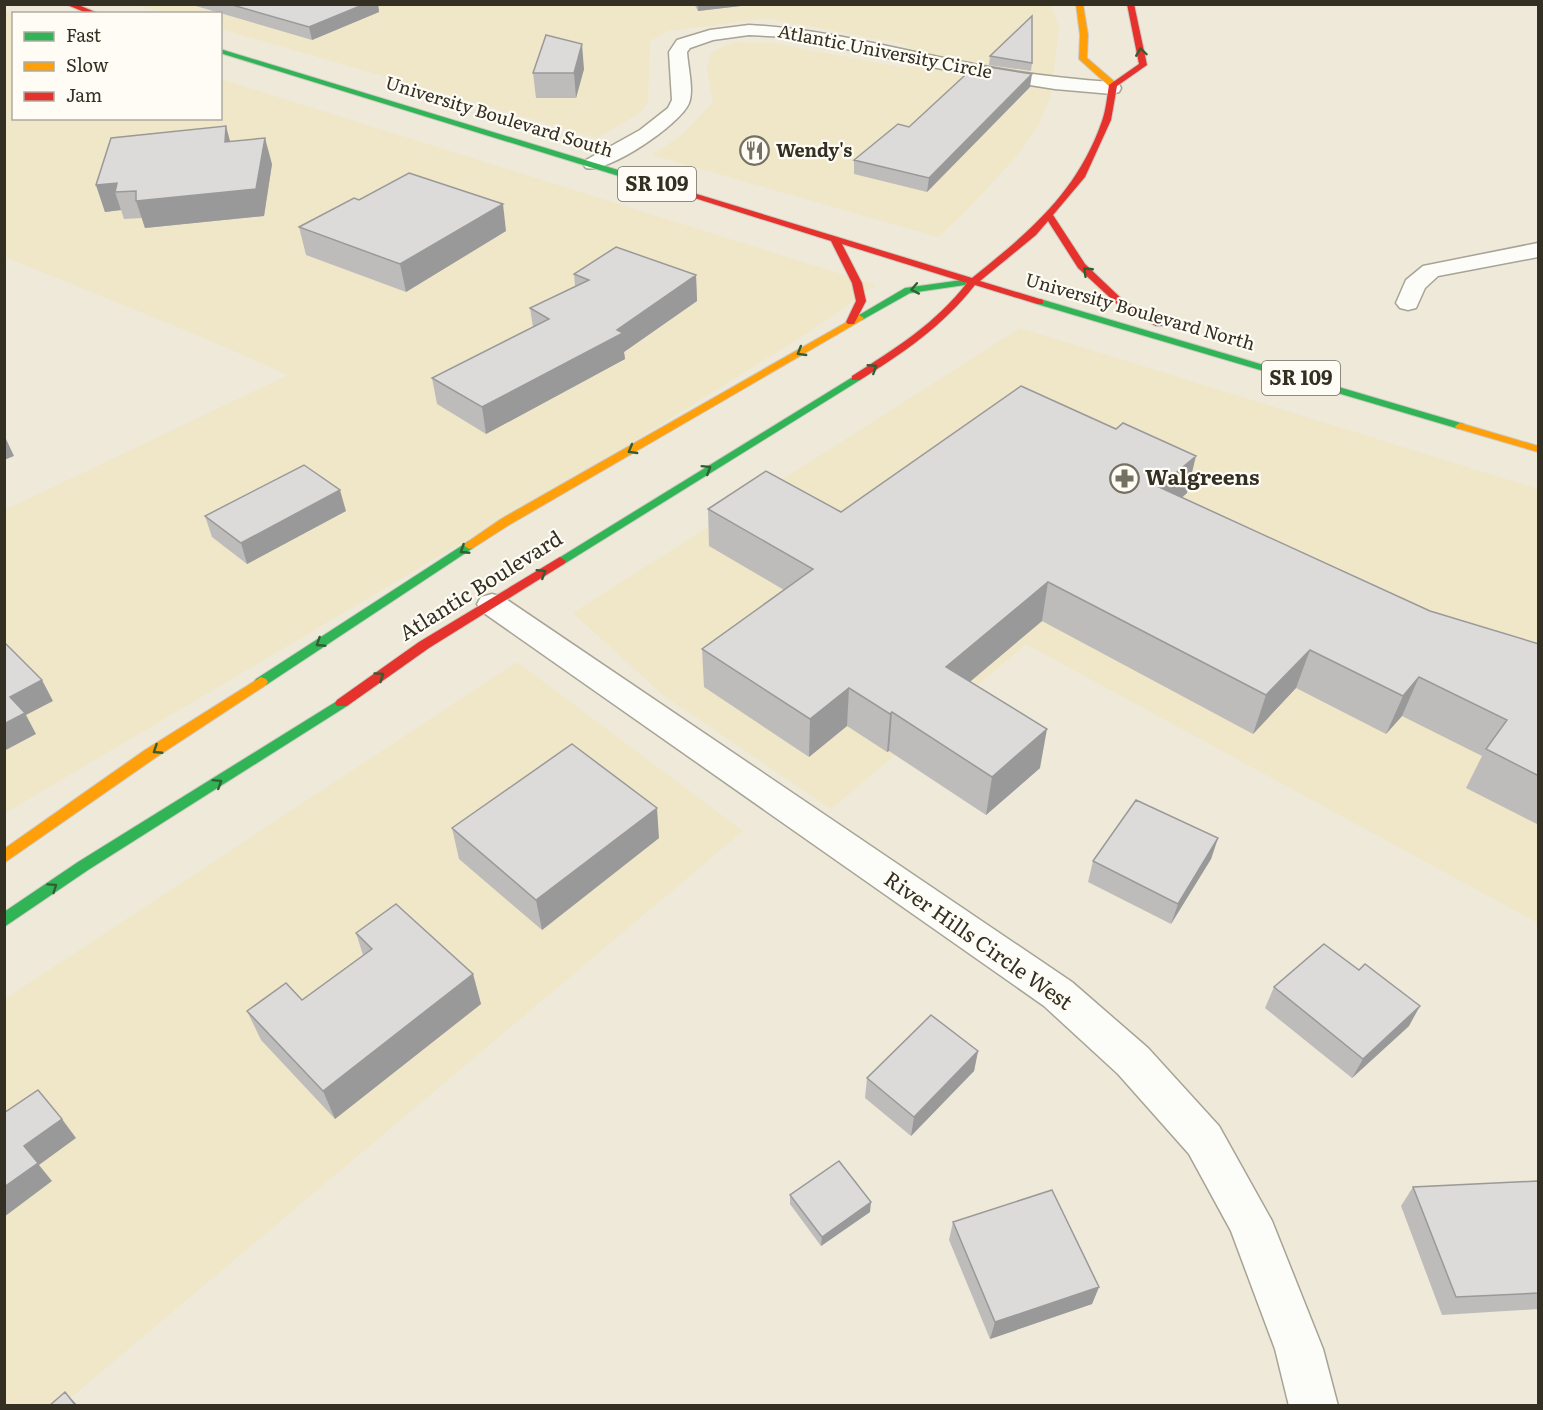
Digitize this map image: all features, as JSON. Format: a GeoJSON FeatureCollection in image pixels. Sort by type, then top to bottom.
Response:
{"type":"FeatureCollection","features":[{"type":"Feature","properties":{"kind":"main road"},"geometry":{"type":"LineString","coordinates":[[68,4],[91,12]]}},
{"type":"Feature","properties":{"kind":"main road"},"geometry":{"type":"LineString","coordinates":[[1079,4],[1084,35],[1083,59],[1112,87],[1143,65],[1130,4]]}},
{"type":"Feature","properties":{"kind":"main road","name":"University Boulevard South"},"geometry":{"type":"LineString","coordinates":[[222,52],[973,282]]}},
{"type":"Feature","properties":{"kind":"main road","name":"Atlantic Boulevard"},"geometry":{"type":"LineString","coordinates":[[4,921],[83,866],[316,721],[424,645],[906,347],[954,306],[973,282],[1033,233],[1081,177],[1107,120],[1112,87]]}},
{"type":"Feature","properties":{"kind":"main road"},"geometry":{"type":"LineString","coordinates":[[1049,215],[1081,266],[1121,303],[1205,350]]}},
{"type":"Feature","properties":{"kind":"main road"},"geometry":{"type":"LineString","coordinates":[[834,238],[857,283],[861,301],[851,322]]}},
{"type":"Feature","properties":{"kind":"main road","name":"Atlantic Boulevard"},"geometry":{"type":"LineString","coordinates":[[4,857],[150,754],[505,522],[908,290],[973,282]]}},
{"type":"Feature","properties":{"kind":"main road","name":"University Boulevard North"},"geometry":{"type":"LineString","coordinates":[[973,282],[1539,449]]}},
{"type":"Feature","properties":{"kind":"street","name":"Atlantic University Circle"},"geometry":{"type":"LineString","coordinates":[[593,164],[647,134],[676,111],[681,100],[678,52],[683,44],[710,35],[749,30],[789,32],[985,72],[1055,83],[1112,87]]}},
{"type":"Feature","properties":{"kind":"street"},"geometry":{"type":"LineString","coordinates":[[1408,303],[1414,285],[1431,272],[1539,250]]}},
{"type":"Feature","properties":{"kind":"street","name":"River Hills Circle West"},"geometry":{"type":"LineString","coordinates":[[492,604],[1058,994],[1133,1061],[1204,1140],[1250,1221],[1299,1350],[1314,1406]]}},
{"type":"Feature","properties":{"kind":"shaded area"},"geometry":{"type":"Polygon","coordinates":[[[1051,4],[1059,28],[1051,94],[1038,126],[1015,158],[963,214],[938,237],[652,155],[682,135],[713,102],[707,69],[711,53],[721,47],[736,42],[773,43],[905,68],[908,45],[767,18],[668,31],[650,41],[648,102],[638,114],[597,138],[222,29],[222,12],[162,12],[135,5],[1051,4]]]}},
{"type":"Feature","properties":{"kind":"shaded area"},"geometry":{"type":"Polygon","coordinates":[[[4,11],[12,14],[12,120],[222,120],[222,79],[876,285],[809,332],[644,435],[5,813],[5,510],[288,375],[202,337],[5,257],[4,11]]]}},
{"type":"Feature","properties":{"kind":"shaded area"},"geometry":{"type":"Polygon","coordinates":[[[1020,328],[1538,489],[1538,923],[1026,644],[831,809],[663,695],[573,613],[1020,328]]]}},
{"type":"Feature","properties":{"kind":"shaded area"},"geometry":{"type":"Polygon","coordinates":[[[517,662],[743,831],[62,1405],[5,1406],[5,999],[517,662]]]}},
{"type":"Feature","properties":{"kind":"building"},"geometry":{"type":"Polygon","coordinates":[[[229,4],[365,4],[309,27],[229,4]]]}},
{"type":"Feature","properties":{"kind":"building"},"geometry":{"type":"Polygon","coordinates":[[[1032,16],[1032,63],[990,56],[1032,16]]]}},
{"type":"Feature","properties":{"kind":"building"},"geometry":{"type":"Polygon","coordinates":[[[546,35],[582,44],[574,73],[533,73],[546,35]]]}},
{"type":"Feature","properties":{"kind":"building"},"geometry":{"type":"Polygon","coordinates":[[[976,65],[1032,74],[929,178],[854,160],[898,124],[909,127],[976,65]]]}},
{"type":"Feature","properties":{"kind":"building"},"geometry":{"type":"Polygon","coordinates":[[[226,126],[225,142],[265,138],[256,189],[136,201],[136,191],[115,192],[117,183],[96,185],[111,138],[226,126]]]}},
{"type":"Feature","properties":{"kind":"building"},"geometry":{"type":"Polygon","coordinates":[[[409,173],[503,204],[400,264],[299,227],[354,198],[359,200],[409,173]]]}},
{"type":"Feature","properties":{"kind":"building"},"geometry":{"type":"Polygon","coordinates":[[[616,247],[696,275],[617,330],[623,333],[482,407],[432,378],[549,319],[530,308],[589,280],[574,274],[616,247]]]}},
{"type":"Feature","properties":{"kind":"building"},"geometry":{"type":"Polygon","coordinates":[[[1021,386],[1116,429],[1123,423],[1196,456],[1159,487],[1430,611],[1539,644],[1539,776],[1486,749],[1507,720],[1419,677],[1403,696],[1310,650],[1266,695],[1048,582],[946,667],[1047,729],[992,777],[892,712],[890,714],[849,688],[810,719],[702,649],[813,569],[708,509],[766,471],[841,512],[1021,386]]]}},
{"type":"Feature","properties":{"kind":"building"},"geometry":{"type":"Polygon","coordinates":[[[304,465],[340,490],[241,543],[205,516],[304,465]]]}},
{"type":"Feature","properties":{"kind":"building"},"geometry":{"type":"Polygon","coordinates":[[[4,642],[42,680],[10,697],[25,713],[4,724],[4,642]]]}},
{"type":"Feature","properties":{"kind":"building"},"geometry":{"type":"Polygon","coordinates":[[[572,744],[657,808],[536,900],[452,828],[572,744]]]}},
{"type":"Feature","properties":{"kind":"building"},"geometry":{"type":"Polygon","coordinates":[[[1136,800],[1218,838],[1178,904],[1093,861],[1136,800]]]}},
{"type":"Feature","properties":{"kind":"building"},"geometry":{"type":"Polygon","coordinates":[[[396,904],[473,974],[323,1091],[247,1011],[286,983],[302,1000],[372,949],[356,933],[396,904]]]}},
{"type":"Feature","properties":{"kind":"building"},"geometry":{"type":"Polygon","coordinates":[[[1324,944],[1359,970],[1365,964],[1420,1006],[1363,1059],[1274,987],[1324,944]]]}},
{"type":"Feature","properties":{"kind":"building"},"geometry":{"type":"Polygon","coordinates":[[[931,1015],[978,1051],[914,1117],[867,1078],[931,1015]]]}},
{"type":"Feature","properties":{"kind":"building"},"geometry":{"type":"Polygon","coordinates":[[[38,1090],[62,1119],[24,1146],[38,1163],[4,1187],[4,1113],[38,1090]]]}},
{"type":"Feature","properties":{"kind":"building"},"geometry":{"type":"Polygon","coordinates":[[[839,1161],[871,1202],[822,1237],[790,1195],[839,1161]]]}},
{"type":"Feature","properties":{"kind":"building"},"geometry":{"type":"Polygon","coordinates":[[[1538,1181],[1539,1293],[1456,1297],[1413,1187],[1538,1181]]]}},
{"type":"Feature","properties":{"kind":"building"},"geometry":{"type":"Polygon","coordinates":[[[1052,1190],[1099,1287],[995,1322],[953,1222],[1052,1190]]]}},
{"type":"Feature","properties":{"kind":"building"},"geometry":{"type":"Polygon","coordinates":[[[65,1392],[76,1406],[49,1406],[65,1392]]]}},
{"type":"Feature","properties":{"kind":"traffic: fast"},"geometry":{"type":"LineString","coordinates":[[222,52],[651,183]]}},
{"type":"Feature","properties":{"kind":"traffic: fast"},"geometry":{"type":"LineString","coordinates":[[859,318],[908,290],[962,283]]}},
{"type":"Feature","properties":{"kind":"traffic: fast"},"geometry":{"type":"LineString","coordinates":[[1040,302],[1460,426]]}},
{"type":"Feature","properties":{"kind":"traffic: fast"},"geometry":{"type":"LineString","coordinates":[[560,561],[856,378]]}},
{"type":"Feature","properties":{"kind":"traffic: fast"},"geometry":{"type":"LineString","coordinates":[[261,682],[469,545]]}},
{"type":"Feature","properties":{"kind":"traffic: fast"},"geometry":{"type":"LineString","coordinates":[[4,921],[83,866],[342,703]]}},
{"type":"Feature","properties":{"kind":"traffic: slow"},"geometry":{"type":"LineString","coordinates":[[1079,4],[1084,35],[1083,59],[1113,85]]}},
{"type":"Feature","properties":{"kind":"traffic: slow"},"geometry":{"type":"LineString","coordinates":[[469,545],[859,318]]}},
{"type":"Feature","properties":{"kind":"traffic: slow"},"geometry":{"type":"LineString","coordinates":[[1460,426],[1538,449]]}},
{"type":"Feature","properties":{"kind":"traffic: slow"},"geometry":{"type":"LineString","coordinates":[[4,857],[150,754],[261,682]]}},
{"type":"Feature","properties":{"kind":"traffic: jam"},"geometry":{"type":"LineString","coordinates":[[68,4],[91,12]]}},
{"type":"Feature","properties":{"kind":"traffic: jam"},"geometry":{"type":"LineString","coordinates":[[856,378],[906,347],[954,306],[973,282],[1033,233],[1081,177],[1107,120],[1113,85],[1143,65],[1130,4]]}},
{"type":"Feature","properties":{"kind":"traffic: jam"},"geometry":{"type":"LineString","coordinates":[[651,183],[1040,302]]}},
{"type":"Feature","properties":{"kind":"traffic: jam"},"geometry":{"type":"LineString","coordinates":[[1049,215],[1081,266],[1121,303],[1159,324]]}},
{"type":"Feature","properties":{"kind":"traffic: jam"},"geometry":{"type":"LineString","coordinates":[[834,238],[857,283],[861,301],[851,322]]}},
{"type":"Feature","properties":{"kind":"traffic: jam"},"geometry":{"type":"LineString","coordinates":[[342,703],[424,645],[560,561]]}},
{"type":"Feature","properties":{"kind":"place","name":"Wendy's"},"geometry":{"type":"Point","coordinates":[755,151]}},
{"type":"Feature","properties":{"kind":"place","name":"Walgreens"},"geometry":{"type":"Point","coordinates":[1124,478]}}]}
